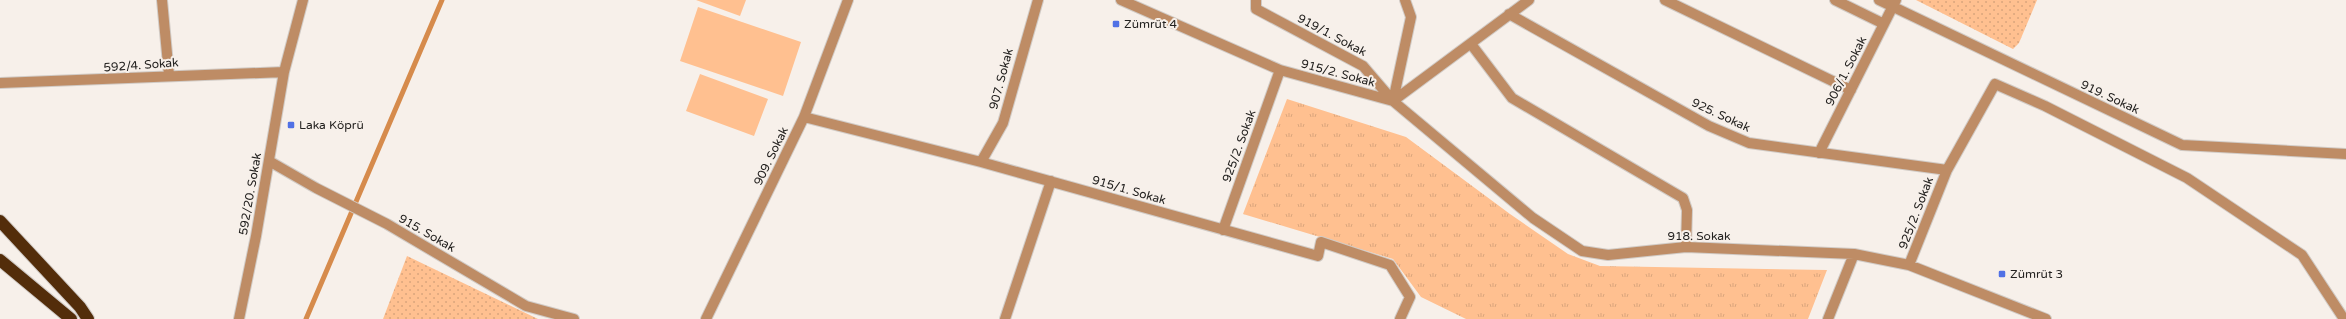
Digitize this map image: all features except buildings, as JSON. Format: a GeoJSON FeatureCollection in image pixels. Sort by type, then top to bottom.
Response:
{"type":"FeatureCollection","features":[{"type":"Feature","properties":{"kind":"highway"},"geometry":{"type":"LineString","coordinates":[[0,221],[80,307],[88,319]]}},
{"type":"Feature","properties":{"kind":"highway"},"geometry":{"type":"LineString","coordinates":[[0,260],[71,319]]}},
{"type":"Feature","properties":{"kind":"street"},"geometry":{"type":"LineString","coordinates":[[162,0],[169,75]]}},
{"type":"Feature","properties":{"kind":"street","name":"592/20. Sokak"},"geometry":{"type":"LineString","coordinates":[[239,319],[284,72],[303,0]]}},
{"type":"Feature","properties":{"kind":"street","name":"909. Sokak"},"geometry":{"type":"LineString","coordinates":[[706,319],[804,118],[848,0]]}},
{"type":"Feature","properties":{"kind":"street","name":"907. Sokak"},"geometry":{"type":"LineString","coordinates":[[981,162],[1003,123],[1038,0]]}},
{"type":"Feature","properties":{"kind":"street","name":"915/2. Sokak"},"geometry":{"type":"LineString","coordinates":[[1121,0],[1280,70],[1393,101]]}},
{"type":"Feature","properties":{"kind":"street","name":"919/1. Sokak"},"geometry":{"type":"LineString","coordinates":[[1256,0],[1256,9],[1363,66],[1393,101]]}},
{"type":"Feature","properties":{"kind":"street"},"geometry":{"type":"LineString","coordinates":[[1393,101],[1411,16],[1405,0]]}},
{"type":"Feature","properties":{"kind":"street"},"geometry":{"type":"LineString","coordinates":[[1393,101],[1529,0]]}},
{"type":"Feature","properties":{"kind":"street"},"geometry":{"type":"LineString","coordinates":[[1665,0],[1851,90]]}},
{"type":"Feature","properties":{"kind":"street"},"geometry":{"type":"LineString","coordinates":[[1835,0],[1884,24]]}},
{"type":"Feature","properties":{"kind":"street","name":"919. Sokak"},"geometry":{"type":"LineString","coordinates":[[1879,0],[1894,4],[2182,145],[2346,154]]}},
{"type":"Feature","properties":{"kind":"street","name":"906/1. Sokak"},"geometry":{"type":"LineString","coordinates":[[1819,153],[1894,4]]}},
{"type":"Feature","properties":{"kind":"street","name":"925. Sokak"},"geometry":{"type":"LineString","coordinates":[[1509,14],[1708,126],[1749,143],[1947,170]]}},
{"type":"Feature","properties":{"kind":"street"},"geometry":{"type":"LineString","coordinates":[[1471,44],[1512,98],[1683,198],[1688,210],[1686,247]]}},
{"type":"Feature","properties":{"kind":"street","name":"925/2. Sokak"},"geometry":{"type":"LineString","coordinates":[[1223,230],[1280,70]]}},
{"type":"Feature","properties":{"kind":"street","name":"592/4. Sokak"},"geometry":{"type":"LineString","coordinates":[[0,83],[88,81],[169,75],[284,72]]}},
{"type":"Feature","properties":{"kind":"street","name":"925/2. Sokak"},"geometry":{"type":"LineString","coordinates":[[1909,265],[1947,170],[1995,84],[2045,106],[2187,178],[2302,255],[2344,319]]}},
{"type":"Feature","properties":{"kind":"street","name":"918. Sokak"},"geometry":{"type":"LineString","coordinates":[[1393,101],[1533,218],[1582,251],[1608,255],[1686,247],[1854,254],[1909,265],[2046,319]]}},
{"type":"Feature","properties":{"kind":"street","name":"915/1. Sokak"},"geometry":{"type":"LineString","coordinates":[[804,118],[981,162],[1318,256],[1321,242],[1390,264],[1410,297],[1400,319]]}},
{"type":"Feature","properties":{"kind":"street","name":"915. Sokak"},"geometry":{"type":"LineString","coordinates":[[269,161],[316,188],[387,224],[526,306],[574,319]]}},
{"type":"Feature","properties":{"kind":"street"},"geometry":{"type":"LineString","coordinates":[[1005,319],[1051,181]]}},
{"type":"Feature","properties":{"kind":"street"},"geometry":{"type":"LineString","coordinates":[[1828,319],[1854,254]]}},
{"type":"Feature","properties":{"kind":"green space"},"geometry":{"type":"Polygon","coordinates":[[[696,0],[746,0],[740,16],[696,0]]]}},
{"type":"Feature","properties":{"kind":"green space"},"geometry":{"type":"Polygon","coordinates":[[[1916,0],[2037,0],[2019,43],[2013,49],[1916,0]]]}},
{"type":"Feature","properties":{"kind":"green space"},"geometry":{"type":"Polygon","coordinates":[[[698,7],[801,42],[783,96],[680,61],[698,7]]]}},
{"type":"Feature","properties":{"kind":"green space"},"geometry":{"type":"Polygon","coordinates":[[[700,74],[768,99],[754,136],[686,111],[700,74]]]}},
{"type":"Feature","properties":{"kind":"green space"},"geometry":{"type":"Polygon","coordinates":[[[1287,99],[1406,137],[1510,214],[1568,254],[1600,266],[1827,270],[1808,319],[1466,319],[1421,297],[1393,259],[1243,214],[1287,99]]]}},
{"type":"Feature","properties":{"kind":"green space"},"geometry":{"type":"Polygon","coordinates":[[[407,256],[538,319],[383,319],[407,256]]]}},
{"type":"Feature","properties":{"kind":"waterway"},"geometry":{"type":"LineString","coordinates":[[306,319],[442,0]]}},
{"type":"Feature","properties":{"kind":"place","name":"Zümrüt 4"},"geometry":{"type":"Point","coordinates":[1116,24]}},
{"type":"Feature","properties":{"kind":"place","name":"Laka Köprü"},"geometry":{"type":"Point","coordinates":[291,125]}},
{"type":"Feature","properties":{"kind":"place","name":"Zümrüt 3"},"geometry":{"type":"Point","coordinates":[2002,274]}}]}
